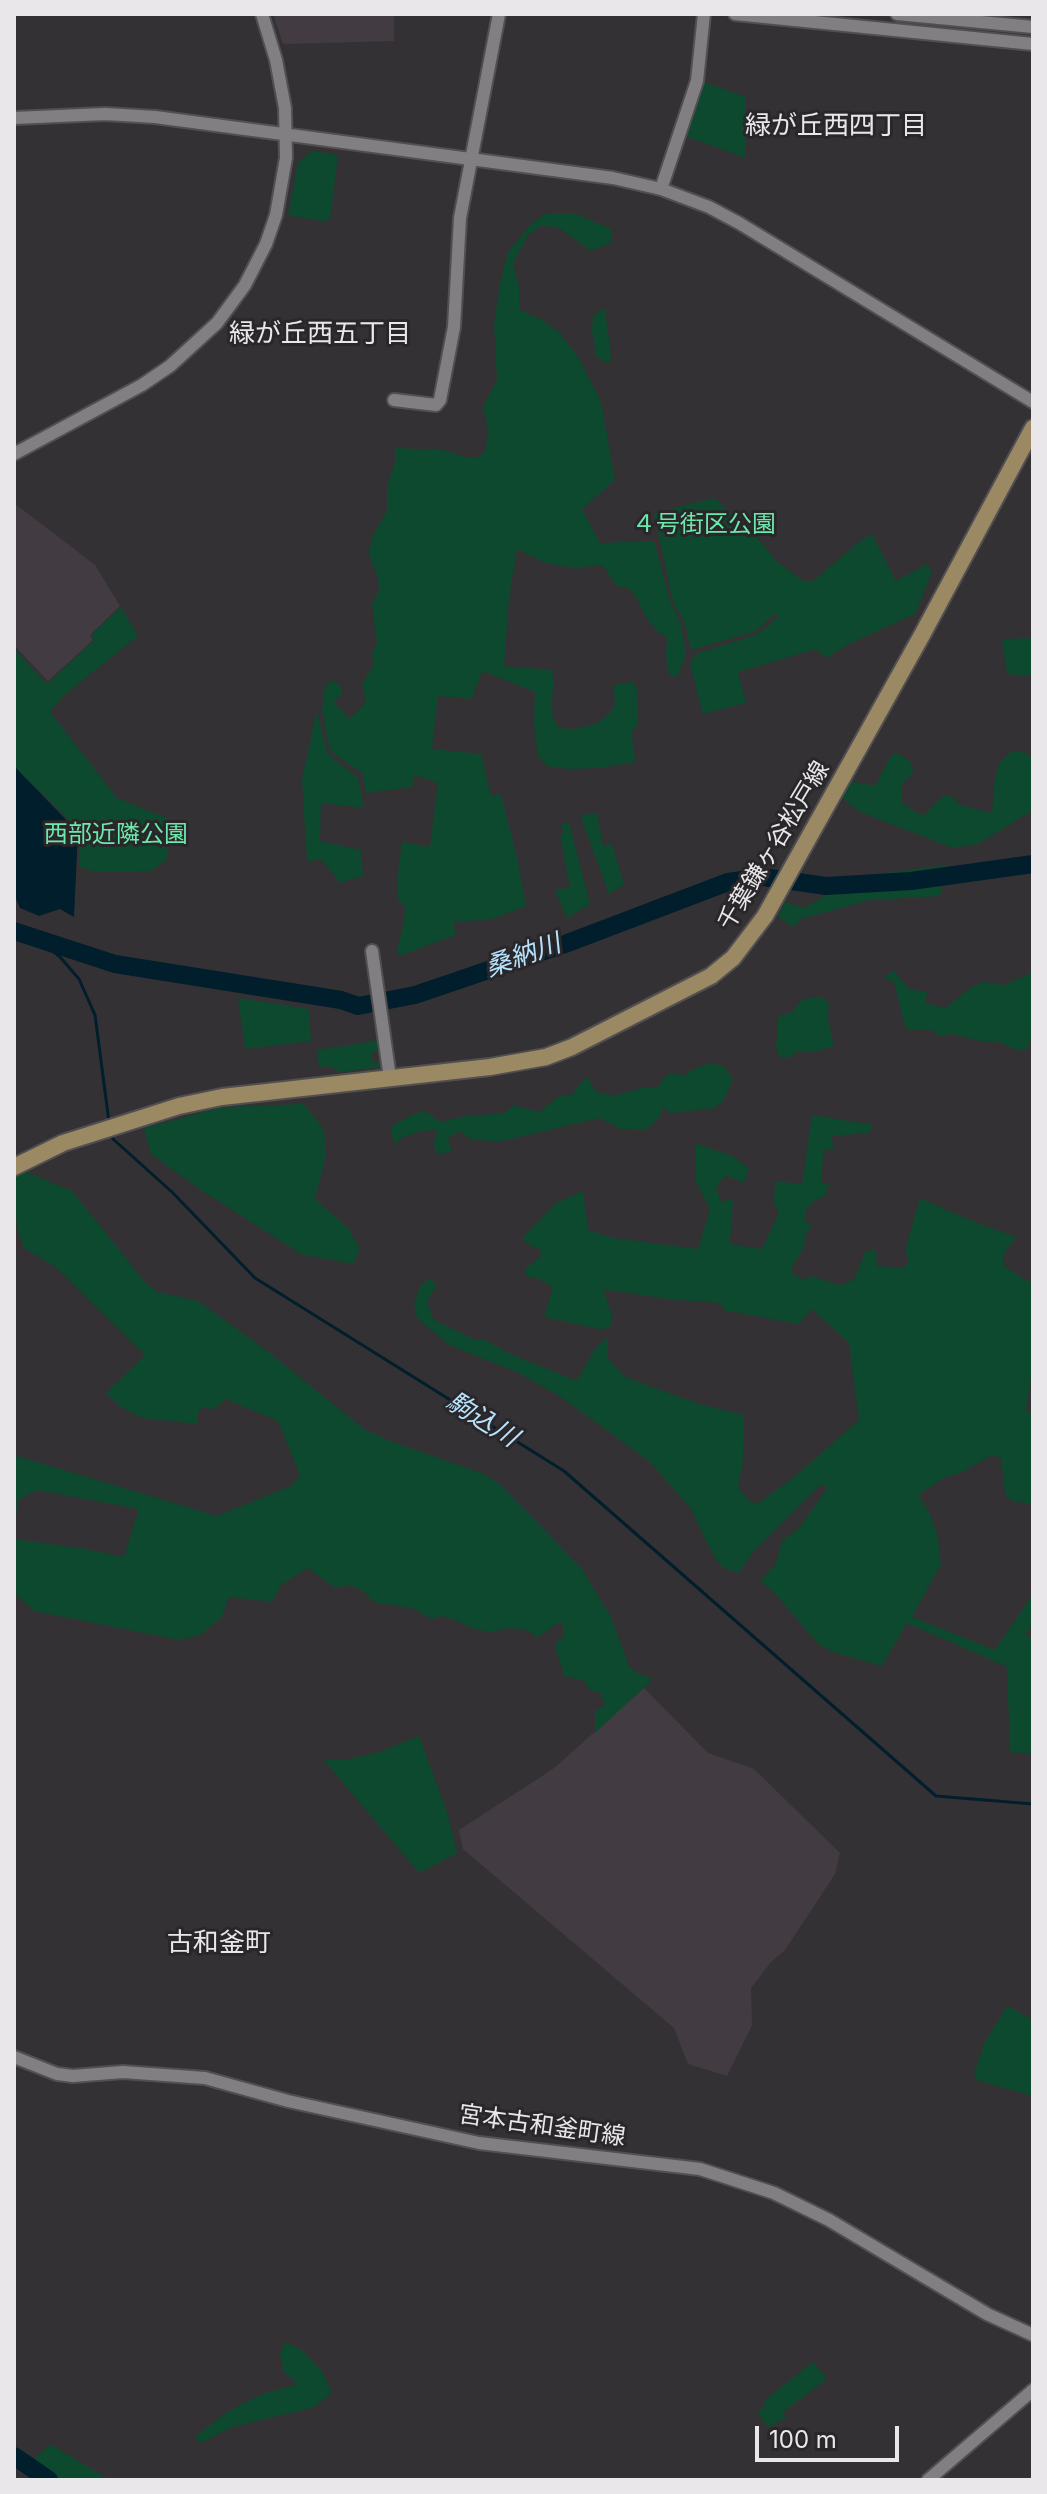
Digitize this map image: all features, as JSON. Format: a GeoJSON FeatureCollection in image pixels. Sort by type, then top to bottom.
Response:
{"type":"FeatureCollection","features":[{"type":"Feature","properties":{"kind":"main road","name":"千葉鎌ヶ谷松戸線"},"geometry":{"type":"LineString","coordinates":[[14,1167],[45,1150],[94,1133],[179,1106],[222,1097],[523,1062],[572,1047],[692,988],[727,964],[752,937],[792,870],[1033,428]]}},
{"type":"Feature","properties":{"kind":"street"},"geometry":{"type":"LineString","coordinates":[[14,454],[154,377],[202,340],[245,285],[266,244],[282,190],[286,135],[280,84],[262,14]]}},
{"type":"Feature","properties":{"kind":"street"},"geometry":{"type":"LineString","coordinates":[[394,400],[436,405],[440,400],[454,327],[460,218],[499,14]]}},
{"type":"Feature","properties":{"kind":"street"},"geometry":{"type":"LineString","coordinates":[[661,189],[697,81],[704,14]]}},
{"type":"Feature","properties":{"kind":"street"},"geometry":{"type":"LineString","coordinates":[[735,14],[1033,44]]}},
{"type":"Feature","properties":{"kind":"street"},"geometry":{"type":"LineString","coordinates":[[897,14],[1033,27]]}},
{"type":"Feature","properties":{"kind":"street"},"geometry":{"type":"LineString","coordinates":[[14,118],[105,114],[155,117],[613,178],[661,189],[709,207],[739,223],[1033,402]]}},
{"type":"Feature","properties":{"kind":"street"},"geometry":{"type":"LineString","coordinates":[[372,951],[390,1078]]}},
{"type":"Feature","properties":{"kind":"street","name":"宮本古和釜町線"},"geometry":{"type":"LineString","coordinates":[[14,2057],[57,2074],[73,2076],[123,2072],[205,2078],[288,2101],[479,2143],[700,2169],[774,2193],[829,2220],[987,2314],[1033,2335]]}},
{"type":"Feature","properties":{"kind":"street"},"geometry":{"type":"LineString","coordinates":[[928,2480],[1033,2390]]}},
{"type":"Feature","properties":{"kind":"shaded area"},"geometry":{"type":"Polygon","coordinates":[[[273,14],[394,14],[394,41],[283,44],[273,14]]]}},
{"type":"Feature","properties":{"kind":"shaded area"},"geometry":{"type":"Polygon","coordinates":[[[14,503],[95,565],[120,606],[90,635],[93,640],[48,681],[14,645],[14,503]]]}},
{"type":"Feature","properties":{"kind":"shaded area"},"geometry":{"type":"Polygon","coordinates":[[[644,1688],[708,1753],[754,1769],[840,1853],[835,1874],[785,1950],[771,1962],[751,1988],[752,2025],[727,2076],[688,2064],[674,2028],[463,1849],[459,1830],[553,1769],[644,1688]]]}},
{"type":"Feature","properties":{"kind":"green space"},"geometry":{"type":"Polygon","coordinates":[[[701,84],[746,97],[746,158],[685,136],[701,84]]]}},
{"type":"Feature","properties":{"kind":"green space"},"geometry":{"type":"Polygon","coordinates":[[[312,151],[338,155],[330,220],[288,215],[298,163],[312,151]]]}},
{"type":"Feature","properties":{"kind":"green space"},"geometry":{"type":"Polygon","coordinates":[[[574,213],[611,229],[612,242],[591,251],[558,227],[541,226],[528,235],[513,264],[519,288],[519,309],[560,333],[580,360],[601,402],[615,480],[582,509],[600,543],[654,541],[671,604],[681,624],[686,654],[677,677],[669,675],[667,638],[646,617],[635,595],[628,588],[616,586],[603,565],[572,568],[546,563],[517,549],[509,598],[504,666],[552,670],[554,686],[551,703],[558,728],[573,729],[596,724],[615,705],[613,685],[633,682],[637,689],[637,725],[631,733],[636,762],[600,768],[547,766],[538,756],[534,724],[535,692],[483,671],[471,699],[438,696],[432,749],[481,754],[491,796],[501,794],[526,906],[492,919],[454,922],[455,935],[399,956],[397,949],[405,907],[398,900],[397,881],[402,842],[430,847],[438,783],[414,775],[412,787],[366,793],[362,773],[334,754],[329,747],[322,710],[325,687],[333,680],[342,688],[341,695],[334,702],[349,719],[366,703],[362,684],[373,666],[372,653],[377,643],[372,605],[379,591],[378,578],[369,555],[372,537],[387,511],[387,486],[395,463],[395,448],[444,450],[468,458],[479,457],[486,449],[488,429],[483,407],[497,380],[494,324],[508,252],[531,224],[545,214],[574,213]]]}},
{"type":"Feature","properties":{"kind":"green space"},"geometry":{"type":"Polygon","coordinates":[[[605,310],[610,346],[611,361],[606,363],[596,356],[592,330],[593,316],[605,310]]]}},
{"type":"Feature","properties":{"kind":"green space","name":"４号街区公園"},"geometry":{"type":"Polygon","coordinates":[[[714,498],[752,531],[776,561],[805,582],[813,581],[872,534],[896,581],[927,564],[932,572],[915,614],[826,658],[816,649],[738,672],[746,703],[703,714],[690,664],[696,654],[758,634],[779,616],[775,613],[756,631],[691,650],[685,623],[673,602],[654,513],[714,498]]]}},
{"type":"Feature","properties":{"kind":"green space","name":"西部近隣公園"},"geometry":{"type":"Polygon","coordinates":[[[121,607],[138,636],[63,696],[50,712],[117,798],[171,820],[167,859],[151,871],[95,872],[80,867],[80,830],[14,767],[14,649],[47,684],[94,640],[91,635],[121,607]]]}},
{"type":"Feature","properties":{"kind":"green space"},"geometry":{"type":"Polygon","coordinates":[[[1033,638],[1033,676],[1007,674],[1002,639],[1033,638]]]}},
{"type":"Feature","properties":{"kind":"green space"},"geometry":{"type":"Polygon","coordinates":[[[317,710],[326,750],[358,778],[364,808],[321,803],[320,841],[361,850],[363,876],[340,883],[321,859],[307,862],[302,779],[317,710]]]}},
{"type":"Feature","properties":{"kind":"green space"},"geometry":{"type":"Polygon","coordinates":[[[1011,752],[1024,752],[1033,758],[1033,810],[978,844],[953,848],[860,812],[842,798],[850,781],[875,786],[891,756],[896,753],[909,760],[914,771],[901,786],[902,803],[923,816],[944,795],[956,798],[957,804],[992,813],[995,777],[1000,762],[1011,752]]]}},
{"type":"Feature","properties":{"kind":"green space"},"geometry":{"type":"Polygon","coordinates":[[[597,813],[603,846],[612,844],[624,884],[609,894],[582,820],[582,815],[597,813]]]}},
{"type":"Feature","properties":{"kind":"green space"},"geometry":{"type":"Polygon","coordinates":[[[569,822],[590,904],[567,918],[555,890],[570,887],[560,835],[564,834],[561,824],[569,822]]]}},
{"type":"Feature","properties":{"kind":"green space"},"geometry":{"type":"Polygon","coordinates":[[[947,865],[940,896],[870,900],[801,919],[793,927],[778,917],[785,902],[804,908],[823,897],[831,880],[947,865]]]}},
{"type":"Feature","properties":{"kind":"green space"},"geometry":{"type":"Polygon","coordinates":[[[894,971],[909,989],[927,992],[925,1003],[945,1008],[983,982],[1005,985],[1033,972],[1033,1032],[1028,1048],[1018,1051],[997,1041],[980,1041],[953,1034],[937,1036],[933,1030],[906,1030],[894,982],[883,977],[894,971]]]}},
{"type":"Feature","properties":{"kind":"green space"},"geometry":{"type":"Polygon","coordinates":[[[822,997],[829,1004],[828,1020],[834,1046],[780,1058],[776,1047],[778,1017],[792,1012],[802,999],[822,997]]]}},
{"type":"Feature","properties":{"kind":"green space"},"geometry":{"type":"Polygon","coordinates":[[[238,998],[309,1009],[311,1041],[245,1049],[238,998]]]}},
{"type":"Feature","properties":{"kind":"green space"},"geometry":{"type":"Polygon","coordinates":[[[381,1040],[384,1050],[371,1053],[373,1063],[385,1062],[385,1067],[340,1072],[329,1066],[319,1067],[317,1050],[381,1040]]]}},
{"type":"Feature","properties":{"kind":"green space"},"geometry":{"type":"Polygon","coordinates":[[[713,1063],[725,1067],[733,1080],[723,1101],[714,1108],[671,1113],[662,1107],[660,1117],[646,1130],[621,1129],[599,1118],[499,1142],[470,1139],[460,1131],[448,1138],[452,1152],[435,1154],[434,1141],[438,1130],[420,1131],[400,1139],[394,1145],[391,1126],[416,1113],[426,1112],[441,1122],[466,1116],[505,1113],[513,1105],[539,1112],[561,1095],[571,1096],[584,1079],[588,1078],[596,1092],[613,1096],[642,1088],[656,1088],[669,1073],[684,1075],[713,1063]]]}},
{"type":"Feature","properties":{"kind":"green space"},"geometry":{"type":"Polygon","coordinates":[[[304,1104],[324,1130],[326,1155],[315,1199],[349,1229],[360,1249],[353,1264],[301,1254],[201,1190],[151,1154],[144,1128],[223,1107],[304,1104]]]}},
{"type":"Feature","properties":{"kind":"green space"},"geometry":{"type":"Polygon","coordinates":[[[812,1115],[873,1125],[869,1133],[832,1136],[833,1149],[824,1149],[821,1182],[829,1184],[825,1196],[814,1201],[806,1210],[805,1220],[812,1227],[805,1234],[804,1248],[791,1273],[804,1280],[810,1276],[839,1285],[854,1280],[865,1252],[874,1249],[876,1266],[905,1268],[909,1259],[905,1250],[920,1198],[1016,1237],[1003,1255],[1003,1265],[1033,1282],[1033,1363],[1026,1411],[1033,1414],[1033,1504],[1012,1501],[1005,1494],[1001,1458],[992,1455],[944,1478],[918,1495],[930,1514],[938,1538],[941,1564],[912,1617],[995,1650],[1033,1594],[1033,1623],[1025,1636],[1033,1638],[1033,1754],[1010,1752],[1007,1667],[907,1623],[882,1666],[833,1652],[818,1644],[760,1580],[776,1564],[782,1541],[799,1528],[828,1487],[820,1485],[753,1552],[739,1573],[726,1569],[718,1563],[691,1509],[650,1462],[561,1397],[517,1372],[449,1345],[417,1318],[414,1305],[420,1286],[429,1279],[437,1284],[427,1302],[434,1320],[572,1379],[578,1379],[594,1350],[608,1337],[608,1359],[625,1377],[699,1404],[744,1415],[743,1461],[738,1487],[748,1500],[757,1504],[793,1478],[859,1420],[849,1343],[812,1309],[798,1324],[723,1310],[722,1303],[667,1299],[603,1289],[611,1312],[611,1325],[604,1330],[544,1317],[553,1287],[537,1278],[528,1277],[524,1270],[541,1256],[540,1249],[522,1238],[556,1203],[583,1191],[588,1230],[613,1238],[698,1249],[710,1209],[696,1182],[695,1143],[732,1156],[749,1168],[744,1183],[726,1175],[716,1188],[721,1202],[733,1199],[730,1244],[762,1249],[779,1213],[774,1203],[775,1181],[802,1184],[812,1115]]]}},
{"type":"Feature","properties":{"kind":"green space"},"geometry":{"type":"Polygon","coordinates":[[[24,1171],[72,1191],[145,1282],[157,1292],[204,1305],[364,1429],[484,1474],[500,1484],[582,1569],[611,1617],[629,1666],[653,1679],[595,1733],[595,1711],[605,1705],[600,1692],[592,1692],[583,1680],[565,1677],[555,1647],[559,1638],[563,1639],[563,1623],[558,1623],[536,1638],[531,1631],[510,1628],[490,1632],[474,1629],[442,1616],[431,1619],[415,1609],[374,1602],[363,1591],[350,1585],[335,1588],[308,1568],[281,1585],[272,1602],[229,1597],[221,1618],[200,1635],[179,1640],[34,1611],[14,1593],[14,1539],[124,1557],[139,1509],[37,1490],[18,1500],[18,1511],[14,1513],[14,1460],[17,1456],[217,1516],[291,1486],[300,1475],[278,1421],[226,1399],[212,1410],[204,1407],[198,1412],[197,1424],[143,1418],[122,1408],[106,1393],[145,1355],[57,1268],[24,1248],[17,1229],[14,1178],[24,1171]]]}},
{"type":"Feature","properties":{"kind":"green space"},"geometry":{"type":"Polygon","coordinates":[[[419,1736],[448,1815],[457,1853],[419,1873],[323,1759],[348,1759],[380,1752],[419,1736]]]}},
{"type":"Feature","properties":{"kind":"green space"},"geometry":{"type":"Polygon","coordinates":[[[1007,2006],[1033,2020],[1033,2096],[976,2080],[974,2073],[985,2042],[1007,2006]]]}},
{"type":"Feature","properties":{"kind":"green space"},"geometry":{"type":"Polygon","coordinates":[[[286,2342],[303,2351],[322,2371],[332,2393],[312,2408],[232,2427],[201,2443],[195,2437],[227,2412],[260,2395],[298,2384],[284,2372],[280,2353],[286,2342]]]}},
{"type":"Feature","properties":{"kind":"green space"},"geometry":{"type":"Polygon","coordinates":[[[813,2362],[827,2379],[783,2412],[786,2418],[768,2427],[757,2412],[766,2406],[763,2402],[813,2362]]]}},
{"type":"Feature","properties":{"kind":"green space"},"geometry":{"type":"Polygon","coordinates":[[[49,2445],[110,2480],[53,2480],[29,2464],[49,2445]]]}},
{"type":"Feature","properties":{"kind":"water"},"geometry":{"type":"Polygon","coordinates":[[[14,766],[78,832],[74,917],[60,909],[39,916],[20,908],[14,894],[14,766]]]}},
{"type":"Feature","properties":{"kind":"waterway","name":"桑納川"},"geometry":{"type":"LineString","coordinates":[[14,931],[115,964],[341,1000],[358,1006],[415,995],[565,944],[728,882],[763,877],[826,886],[911,881],[1033,864]]}},
{"type":"Feature","properties":{"kind":"waterway","name":"駒込川"},"geometry":{"type":"LineString","coordinates":[[39,939],[79,979],[95,1015],[109,1122]]}},
{"type":"Feature","properties":{"kind":"waterway","name":"駒込川"},"geometry":{"type":"LineString","coordinates":[[112,1133],[113,1139],[172,1192],[255,1278],[564,1471],[936,1796],[1033,1804]]}},
{"type":"Feature","properties":{"kind":"waterway"},"geometry":{"type":"LineString","coordinates":[[14,2456],[49,2480]]}},
{"type":"Feature","properties":{"kind":"district","name":"緑が丘西四丁目"},"geometry":{"type":"Point","coordinates":[836,126]}},
{"type":"Feature","properties":{"kind":"district","name":"緑が丘西五丁目"},"geometry":{"type":"Point","coordinates":[320,334]}},
{"type":"Feature","properties":{"kind":"district","name":"古和釜町"},"geometry":{"type":"Point","coordinates":[219,1943]}}]}
